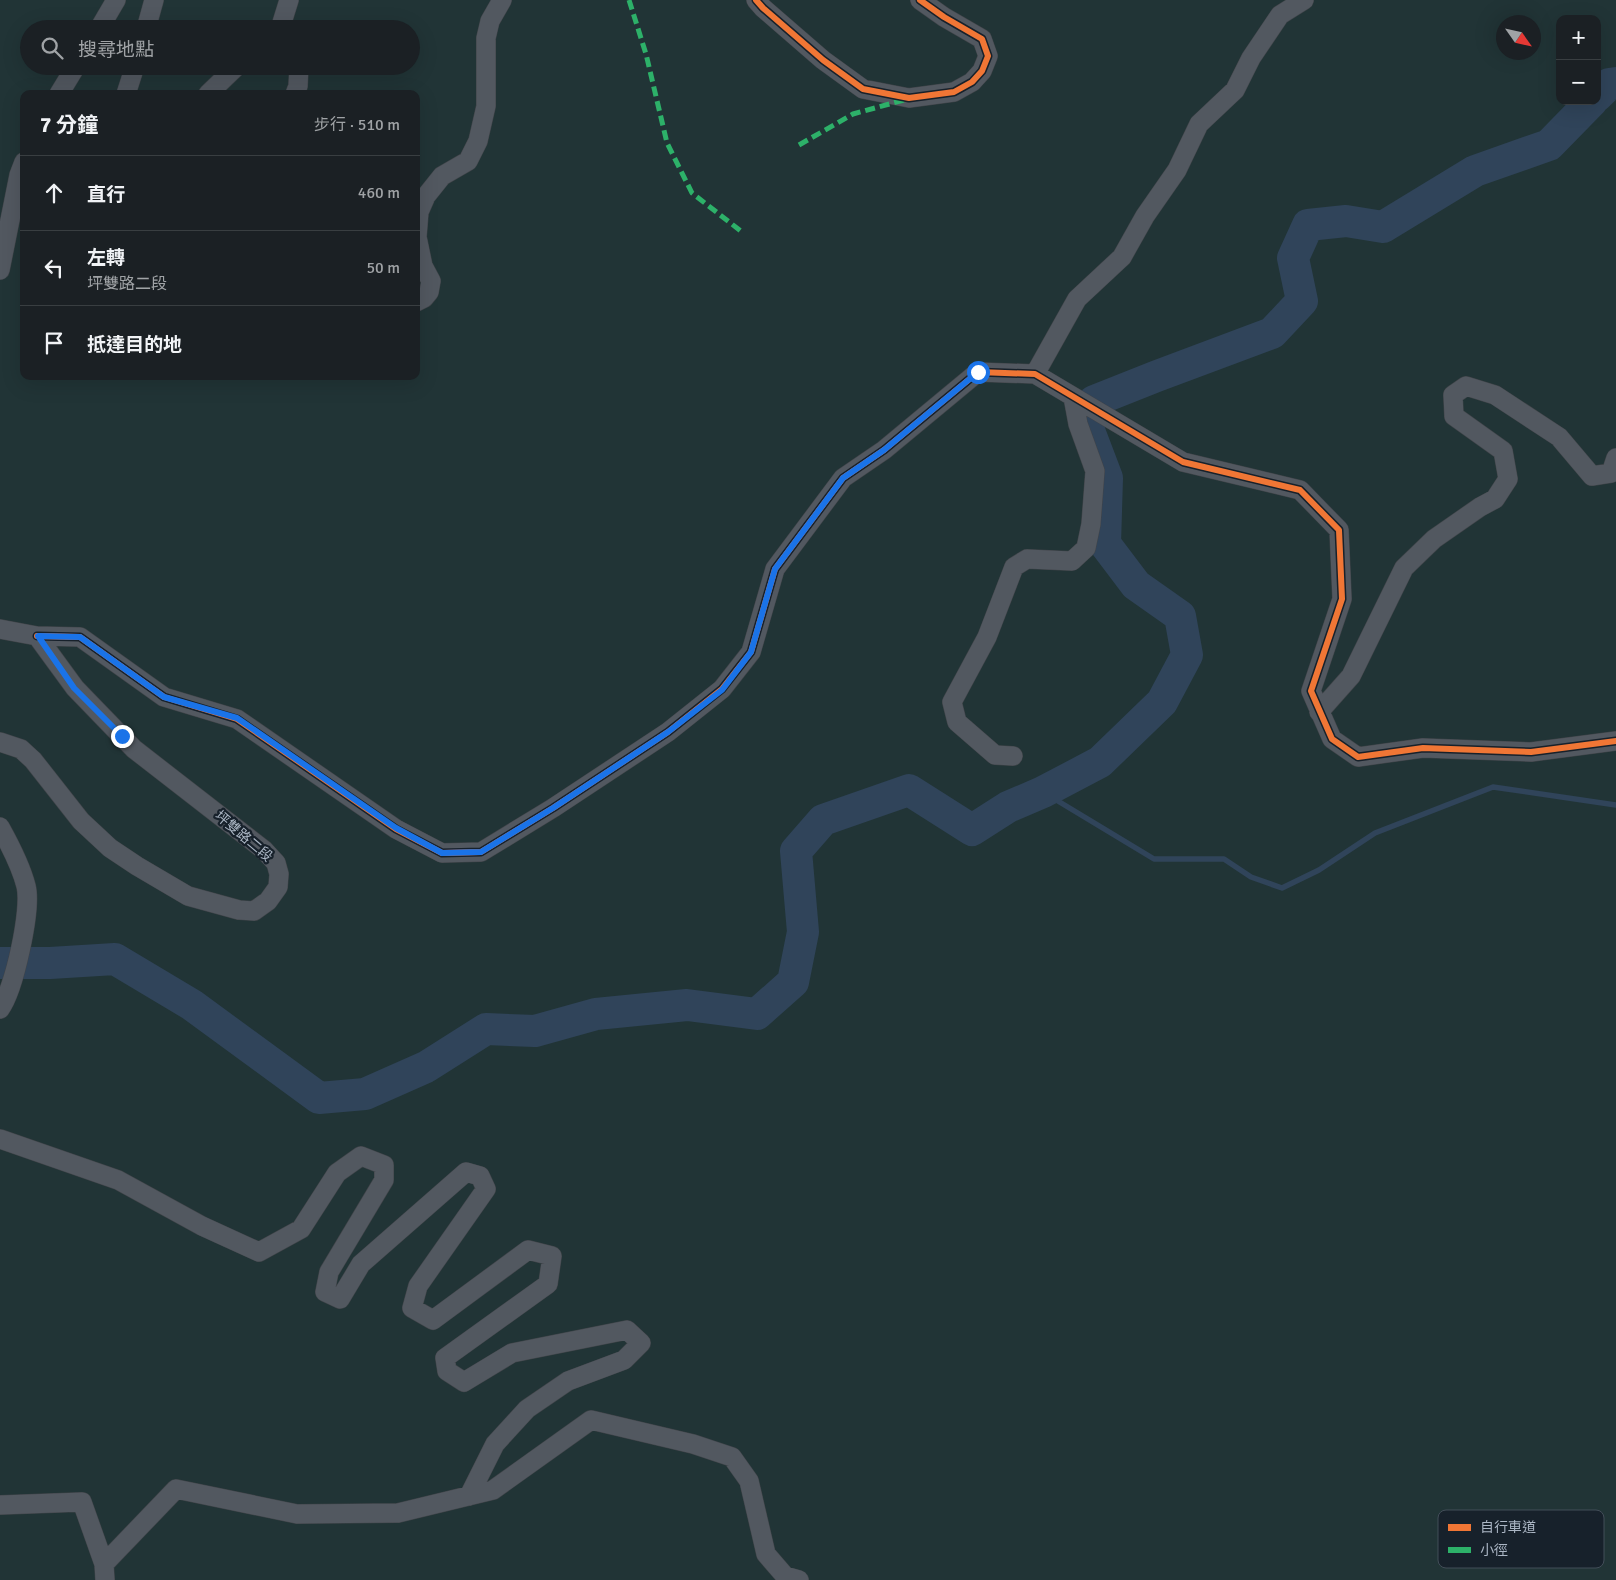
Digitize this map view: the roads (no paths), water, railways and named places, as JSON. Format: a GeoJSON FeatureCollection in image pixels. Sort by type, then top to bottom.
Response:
{"type":"FeatureCollection","features":[{"type":"Feature","properties":{"kind":"street"},"geometry":{"type":"LineString","coordinates":[[104,20],[116,0]]}},
{"type":"Feature","properties":{"kind":"street"},"geometry":{"type":"LineString","coordinates":[[148,20],[154,0]]}},
{"type":"Feature","properties":{"kind":"street"},"geometry":{"type":"LineString","coordinates":[[283,20],[289,0]]}},
{"type":"Feature","properties":{"kind":"street"},"geometry":{"type":"LineString","coordinates":[[420,210],[426,196],[442,176],[468,161],[478,141],[486,106],[486,38],[490,21],[502,0]]}},
{"type":"Feature","properties":{"kind":"street"},"geometry":{"type":"LineString","coordinates":[[756,0],[823,60],[863,89],[909,98],[954,92],[972,82],[982,71],[988,56],[982,39],[944,17],[920,0]]}},
{"type":"Feature","properties":{"kind":"street"},"geometry":{"type":"LineString","coordinates":[[1035,374],[1077,300],[1122,257],[1145,216],[1177,170],[1199,124],[1235,90],[1251,58],[1280,15],[1304,0]]}},
{"type":"Feature","properties":{"kind":"street"},"geometry":{"type":"LineString","coordinates":[[61,90],[71,75]]}},
{"type":"Feature","properties":{"kind":"street"},"geometry":{"type":"LineString","coordinates":[[127,90],[132,75]]}},
{"type":"Feature","properties":{"kind":"street"},"geometry":{"type":"LineString","coordinates":[[212,90],[228,75]]}},
{"type":"Feature","properties":{"kind":"street"},"geometry":{"type":"LineString","coordinates":[[296,90],[299,75]]}},
{"type":"Feature","properties":{"kind":"street"},"geometry":{"type":"LineString","coordinates":[[0,270],[20,172]]}},
{"type":"Feature","properties":{"kind":"street"},"geometry":{"type":"LineString","coordinates":[[420,251],[423,266],[430,281],[429,292],[420,300]]}},
{"type":"Feature","properties":{"kind":"street"},"geometry":{"type":"LineString","coordinates":[[0,629],[38,636],[80,637],[164,697],[237,718],[396,828],[442,853],[481,852],[553,808],[668,732],[722,690],[751,652],[775,569],[843,478],[884,450],[978,372],[1035,374],[1183,462],[1300,490],[1339,530],[1342,599],[1311,691],[1332,739],[1358,757],[1423,748],[1531,752],[1616,741]]}},
{"type":"Feature","properties":{"kind":"street"},"geometry":{"type":"LineString","coordinates":[[1319,712],[1351,676],[1404,568],[1434,539],[1480,507],[1495,499],[1508,479],[1503,451],[1454,416],[1453,395],[1466,386],[1495,395],[1559,437],[1592,476],[1611,473],[1616,458]]}},
{"type":"Feature","properties":{"kind":"street"},"geometry":{"type":"LineString","coordinates":[[1013,756],[995,754],[957,722],[952,702],[987,637],[1014,567],[1027,559],[1072,561],[1086,548],[1091,524],[1095,471],[1078,424],[1073,397]]}},
{"type":"Feature","properties":{"kind":"street","name":"坪雙路二段"},"geometry":{"type":"LineString","coordinates":[[0,742],[20,749],[33,760],[81,822],[110,848],[188,896],[239,910],[254,911],[268,901],[278,887],[279,874],[276,863],[264,850],[134,748],[74,688],[38,636]]}},
{"type":"Feature","properties":{"kind":"street"},"geometry":{"type":"LineString","coordinates":[[0,827],[9,843],[26,888],[25,926],[15,971],[5,1003],[0,1008]]}},
{"type":"Feature","properties":{"kind":"street"},"geometry":{"type":"LineString","coordinates":[[0,1139],[118,1180],[202,1226],[259,1252],[301,1229],[337,1174],[361,1156],[384,1165],[384,1180],[329,1272],[325,1292],[340,1299],[361,1264],[466,1172],[480,1176],[486,1189],[418,1286],[412,1308],[433,1320],[528,1250],[552,1256],[548,1284],[445,1358],[447,1371],[464,1382],[512,1354],[628,1330],[641,1343],[624,1360],[568,1381],[527,1409],[495,1444],[469,1496]]}},
{"type":"Feature","properties":{"kind":"street"},"geometry":{"type":"LineString","coordinates":[[104,1572],[176,1489],[297,1514],[398,1513],[493,1490],[591,1420],[693,1444],[732,1457],[749,1480],[766,1554],[785,1576],[799,1580]]}},
{"type":"Feature","properties":{"kind":"street"},"geometry":{"type":"LineString","coordinates":[[0,1505],[82,1502],[104,1572]]}},
{"type":"Feature","properties":{"kind":"waterway"},"geometry":{"type":"LineString","coordinates":[[1601,92],[1609,84],[1616,83]]}},
{"type":"Feature","properties":{"kind":"waterway"},"geometry":{"type":"LineString","coordinates":[[1094,401],[1272,333],[1302,301],[1293,258],[1308,225],[1346,221],[1383,227],[1475,171],[1549,145],[1588,105]]}},
{"type":"Feature","properties":{"kind":"waterway"},"geometry":{"type":"LineString","coordinates":[[0,963],[50,963],[115,959],[192,1005],[319,1098],[365,1094],[426,1067],[486,1029],[535,1031],[596,1014],[687,1005],[757,1014],[793,982],[803,932],[796,851],[823,820],[909,790],[972,830],[1008,807],[1043,792],[1100,762],[1162,702],[1187,655],[1180,616],[1136,585],[1105,544],[1107,478],[1088,428],[1089,423]]}},
{"type":"Feature","properties":{"kind":"waterway"},"geometry":{"type":"LineString","coordinates":[[1043,792],[1154,859],[1224,859],[1251,877],[1282,888],[1319,870],[1375,833],[1493,787],[1616,805]]}}]}
